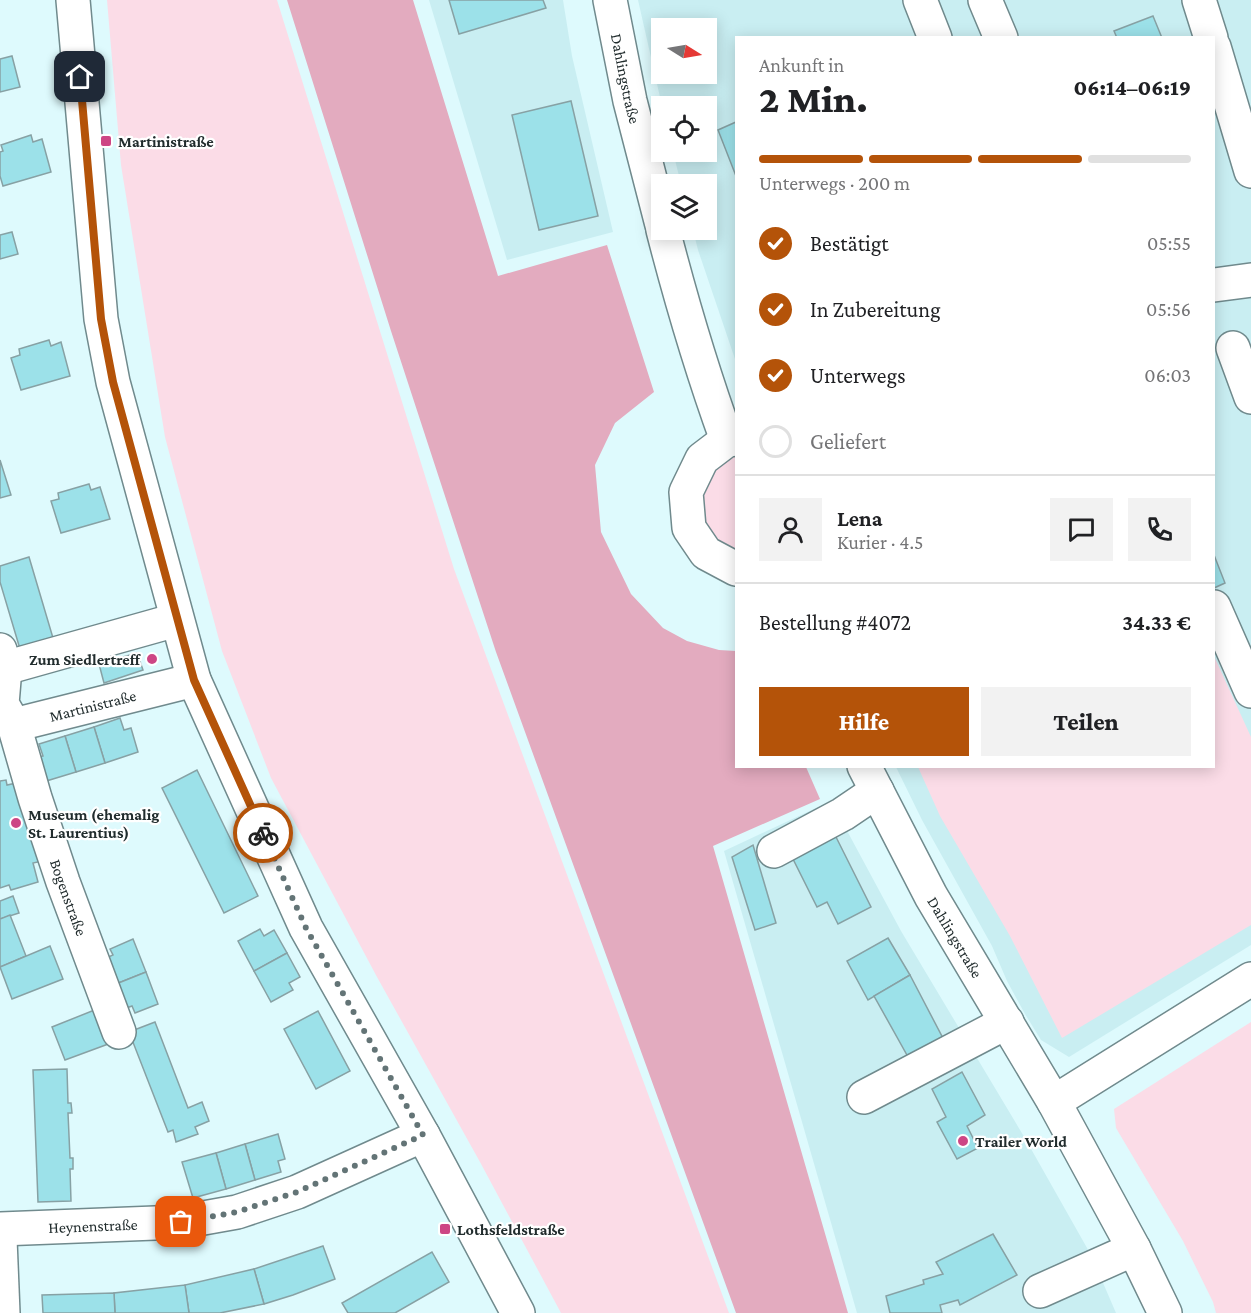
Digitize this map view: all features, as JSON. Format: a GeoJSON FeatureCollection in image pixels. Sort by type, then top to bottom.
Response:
{"type":"FeatureCollection","features":[{"type":"Feature","properties":{"kind":"street"},"geometry":{"type":"LineString","coordinates":[[73,0],[101,319],[113,382],[194,680],[306,928],[423,1135],[518,1313]]}},
{"type":"Feature","properties":{"kind":"street","name":"Dahlingstraße"},"geometry":{"type":"LineString","coordinates":[[610,0],[630,101],[651,184]]}},
{"type":"Feature","properties":{"kind":"street"},"geometry":{"type":"LineString","coordinates":[[920,0],[934,36]]}},
{"type":"Feature","properties":{"kind":"street"},"geometry":{"type":"LineString","coordinates":[[977,36],[975,29],[985,0]]}},
{"type":"Feature","properties":{"kind":"street"},"geometry":{"type":"LineString","coordinates":[[985,0],[999,36]]}},
{"type":"Feature","properties":{"kind":"street"},"geometry":{"type":"LineString","coordinates":[[1199,0],[1210,36]]}},
{"type":"Feature","properties":{"kind":"street"},"geometry":{"type":"LineString","coordinates":[[1215,50],[1251,171]]}},
{"type":"Feature","properties":{"kind":"street","name":"Dahlingstraße"},"geometry":{"type":"LineString","coordinates":[[665,240],[715,408],[732,439],[702,459],[686,492],[689,528],[706,553],[735,568]]}},
{"type":"Feature","properties":{"kind":"street"},"geometry":{"type":"LineString","coordinates":[[1215,285],[1251,280]]}},
{"type":"Feature","properties":{"kind":"street"},"geometry":{"type":"LineString","coordinates":[[1232,347],[1251,397]]}},
{"type":"Feature","properties":{"kind":"street"},"geometry":{"type":"LineString","coordinates":[[1215,609],[1251,691]]}},
{"type":"Feature","properties":{"kind":"street"},"geometry":{"type":"LineString","coordinates":[[6,711],[3,659],[176,620]]}},
{"type":"Feature","properties":{"kind":"street","name":"Martinistraße"},"geometry":{"type":"LineString","coordinates":[[6,711],[194,680]]}},
{"type":"Feature","properties":{"kind":"street","name":"Bogenstraße"},"geometry":{"type":"LineString","coordinates":[[6,711],[52,850],[119,1032]]}},
{"type":"Feature","properties":{"kind":"street"},"geometry":{"type":"LineString","coordinates":[[774,850],[843,814],[870,779]]}},
{"type":"Feature","properties":{"kind":"street","name":"Dahlingstraße"},"geometry":{"type":"LineString","coordinates":[[870,779],[932,896],[1054,1102],[1134,1249],[1165,1313]]}},
{"type":"Feature","properties":{"kind":"street"},"geometry":{"type":"LineString","coordinates":[[1054,1102],[1251,979]]}},
{"type":"Feature","properties":{"kind":"street"},"geometry":{"type":"LineString","coordinates":[[864,1097],[1006,1022]]}},
{"type":"Feature","properties":{"kind":"street","name":"Heynenstraße"},"geometry":{"type":"LineString","coordinates":[[0,1229],[181,1222],[237,1212],[297,1192],[423,1135]]}},
{"type":"Feature","properties":{"kind":"street"},"geometry":{"type":"LineString","coordinates":[[0,1239],[3,1313]]}},
{"type":"Feature","properties":{"kind":"street"},"geometry":{"type":"LineString","coordinates":[[1040,1291],[1134,1249]]}},
{"type":"Feature","properties":{"kind":"shaded area"},"geometry":{"type":"Polygon","coordinates":[[[107,0],[277,0],[454,569],[729,1313],[561,1313],[271,778],[222,651],[165,437],[121,165],[107,0]]]}},
{"type":"Feature","properties":{"kind":"shaded area"},"geometry":{"type":"Polygon","coordinates":[[[287,0],[413,0],[498,276],[607,245],[654,392],[615,423],[595,465],[601,532],[631,594],[663,628],[687,641],[719,650],[735,651],[735,768],[806,768],[820,799],[713,846],[848,1313],[736,1313],[496,652],[391,331],[287,0]]]}},
{"type":"Feature","properties":{"kind":"shaded area"},"geometry":{"type":"Polygon","coordinates":[[[429,0],[563,0],[572,56],[613,232],[507,260],[429,0]]]}},
{"type":"Feature","properties":{"kind":"shaded area"},"geometry":{"type":"Polygon","coordinates":[[[638,0],[1251,0],[1251,945],[1069,1057],[1041,1040],[1025,1014],[992,946],[922,820],[896,768],[1215,768],[1215,36],[735,36],[735,359],[696,240],[717,240],[717,174],[678,174],[676,162],[717,162],[717,96],[660,96],[657,84],[717,84],[717,18],[651,18],[651,57],[638,0]]]}},
{"type":"Feature","properties":{"kind":"shaded area"},"geometry":{"type":"Polygon","coordinates":[[[735,456],[735,551],[709,534],[701,516],[700,497],[703,487],[707,478],[720,463],[735,456]]]}},
{"type":"Feature","properties":{"kind":"shaded area"},"geometry":{"type":"Polygon","coordinates":[[[1215,658],[1251,737],[1251,925],[1062,1038],[1010,936],[940,816],[918,768],[1215,768],[1215,658]]]}},
{"type":"Feature","properties":{"kind":"shaded area"},"geometry":{"type":"Polygon","coordinates":[[[831,801],[901,931],[1026,1140],[1091,1255],[1116,1313],[857,1313],[724,851],[831,801]]]}},
{"type":"Feature","properties":{"kind":"shaded area"},"geometry":{"type":"Polygon","coordinates":[[[1251,1022],[1251,1313],[1216,1313],[1213,1302],[1183,1241],[1116,1128],[1114,1109],[1251,1022]]]}},
{"type":"Feature","properties":{"kind":"building"},"geometry":{"type":"Polygon","coordinates":[[[449,0],[543,0],[546,8],[459,34],[449,0]]]}},
{"type":"Feature","properties":{"kind":"building"},"geometry":{"type":"Polygon","coordinates":[[[1153,16],[1161,36],[1116,36],[1114,31],[1153,16]]]}},
{"type":"Feature","properties":{"kind":"building"},"geometry":{"type":"Polygon","coordinates":[[[12,56],[20,87],[0,92],[0,59],[12,56]]]}},
{"type":"Feature","properties":{"kind":"building"},"geometry":{"type":"Polygon","coordinates":[[[571,101],[598,216],[539,230],[512,115],[571,101]]]}},
{"type":"Feature","properties":{"kind":"building"},"geometry":{"type":"Polygon","coordinates":[[[735,122],[735,173],[718,130],[735,122]]]}},
{"type":"Feature","properties":{"kind":"building"},"geometry":{"type":"Polygon","coordinates":[[[31,135],[33,142],[42,139],[51,172],[3,186],[0,176],[0,152],[3,151],[1,145],[31,135]]]}},
{"type":"Feature","properties":{"kind":"building"},"geometry":{"type":"Polygon","coordinates":[[[12,232],[18,254],[0,259],[0,235],[12,232]]]}},
{"type":"Feature","properties":{"kind":"building"},"geometry":{"type":"Polygon","coordinates":[[[49,340],[51,346],[61,342],[70,376],[21,390],[11,358],[20,355],[19,349],[49,340]]]}},
{"type":"Feature","properties":{"kind":"building"},"geometry":{"type":"Polygon","coordinates":[[[0,460],[11,495],[0,498],[0,460]]]}},
{"type":"Feature","properties":{"kind":"building"},"geometry":{"type":"Polygon","coordinates":[[[89,484],[91,490],[100,487],[110,519],[61,533],[51,501],[59,499],[58,493],[89,484]]]}},
{"type":"Feature","properties":{"kind":"building"},"geometry":{"type":"Polygon","coordinates":[[[29,557],[53,638],[20,649],[0,582],[0,566],[29,557]]]}},
{"type":"Feature","properties":{"kind":"building"},"geometry":{"type":"Polygon","coordinates":[[[1215,558],[1225,583],[1215,588],[1215,558]]]}},
{"type":"Feature","properties":{"kind":"building"},"geometry":{"type":"Polygon","coordinates":[[[137,653],[143,670],[104,683],[99,664],[137,653]]]}},
{"type":"Feature","properties":{"kind":"building"},"geometry":{"type":"Polygon","coordinates":[[[120,718],[124,730],[131,728],[138,752],[105,763],[94,727],[120,718]]]}},
{"type":"Feature","properties":{"kind":"building"},"geometry":{"type":"Polygon","coordinates":[[[94,727],[105,763],[76,772],[65,736],[94,727]]]}},
{"type":"Feature","properties":{"kind":"building"},"geometry":{"type":"Polygon","coordinates":[[[65,736],[76,772],[43,782],[35,758],[43,756],[39,744],[65,736]]]}},
{"type":"Feature","properties":{"kind":"building"},"geometry":{"type":"Polygon","coordinates":[[[197,770],[258,896],[224,913],[162,788],[197,770]]]}},
{"type":"Feature","properties":{"kind":"building","name":"Museum (ehemalig St. Laurentius)"},"geometry":{"type":"Polygon","coordinates":[[[6,780],[7,785],[21,782],[42,861],[33,863],[38,882],[11,890],[9,885],[0,888],[0,781],[6,780]]]}},
{"type":"Feature","properties":{"kind":"building"},"geometry":{"type":"Polygon","coordinates":[[[835,835],[871,907],[838,924],[827,902],[817,907],[792,857],[835,835]]]}},
{"type":"Feature","properties":{"kind":"building"},"geometry":{"type":"Polygon","coordinates":[[[753,845],[776,923],[755,930],[732,857],[753,845]]]}},
{"type":"Feature","properties":{"kind":"building"},"geometry":{"type":"Polygon","coordinates":[[[13,896],[19,913],[0,919],[0,901],[13,896]]]}},
{"type":"Feature","properties":{"kind":"building"},"geometry":{"type":"Polygon","coordinates":[[[10,915],[26,956],[0,967],[0,919],[10,915]]]}},
{"type":"Feature","properties":{"kind":"building"},"geometry":{"type":"Polygon","coordinates":[[[260,929],[264,936],[274,930],[287,953],[254,971],[238,941],[260,929]]]}},
{"type":"Feature","properties":{"kind":"building"},"geometry":{"type":"Polygon","coordinates":[[[888,938],[910,975],[868,1000],[847,961],[888,938]]]}},
{"type":"Feature","properties":{"kind":"building"},"geometry":{"type":"Polygon","coordinates":[[[133,939],[146,972],[111,986],[102,960],[113,955],[110,949],[133,939]]]}},
{"type":"Feature","properties":{"kind":"building"},"geometry":{"type":"Polygon","coordinates":[[[50,946],[63,979],[12,999],[0,967],[50,946]]]}},
{"type":"Feature","properties":{"kind":"building"},"geometry":{"type":"Polygon","coordinates":[[[287,953],[300,977],[289,983],[293,990],[271,1002],[254,971],[287,953]]]}},
{"type":"Feature","properties":{"kind":"building"},"geometry":{"type":"Polygon","coordinates":[[[146,972],[158,1004],[135,1013],[132,1006],[121,1010],[111,986],[146,972]]]}},
{"type":"Feature","properties":{"kind":"building"},"geometry":{"type":"Polygon","coordinates":[[[910,975],[946,1044],[912,1064],[874,996],[910,975]]]}},
{"type":"Feature","properties":{"kind":"building"},"geometry":{"type":"Polygon","coordinates":[[[97,1009],[111,1043],[65,1060],[52,1027],[97,1009]]]}},
{"type":"Feature","properties":{"kind":"building"},"geometry":{"type":"Polygon","coordinates":[[[318,1011],[350,1071],[316,1089],[284,1029],[318,1011]]]}},
{"type":"Feature","properties":{"kind":"building"},"geometry":{"type":"Polygon","coordinates":[[[155,1022],[188,1108],[202,1102],[209,1121],[195,1127],[198,1134],[176,1142],[173,1130],[168,1132],[129,1032],[155,1022]]]}},
{"type":"Feature","properties":{"kind":"building"},"geometry":{"type":"Polygon","coordinates":[[[67,1069],[68,1103],[71,1103],[72,1113],[68,1113],[70,1158],[73,1158],[73,1169],[70,1169],[71,1201],[38,1202],[33,1070],[67,1069]]]}},
{"type":"Feature","properties":{"kind":"building"},"geometry":{"type":"Polygon","coordinates":[[[962,1072],[985,1115],[967,1126],[978,1148],[957,1159],[937,1122],[946,1117],[932,1089],[962,1072]]]}},
{"type":"Feature","properties":{"kind":"building"},"geometry":{"type":"Polygon","coordinates":[[[278,1134],[285,1159],[278,1161],[281,1172],[255,1180],[245,1144],[278,1134]]]}},
{"type":"Feature","properties":{"kind":"building"},"geometry":{"type":"Polygon","coordinates":[[[245,1144],[255,1180],[226,1189],[216,1153],[245,1144]]]}},
{"type":"Feature","properties":{"kind":"building"},"geometry":{"type":"Polygon","coordinates":[[[216,1153],[226,1189],[193,1198],[182,1162],[216,1153]]]}},
{"type":"Feature","properties":{"kind":"building"},"geometry":{"type":"Polygon","coordinates":[[[993,1234],[1017,1275],[960,1305],[958,1300],[940,1305],[942,1313],[890,1313],[886,1296],[924,1284],[923,1280],[943,1274],[936,1262],[993,1234]]]}},
{"type":"Feature","properties":{"kind":"building"},"geometry":{"type":"Polygon","coordinates":[[[323,1246],[335,1279],[264,1304],[254,1269],[323,1246]]]}},
{"type":"Feature","properties":{"kind":"building"},"geometry":{"type":"Polygon","coordinates":[[[432,1252],[449,1282],[395,1313],[348,1313],[342,1303],[432,1252]]]}},
{"type":"Feature","properties":{"kind":"building"},"geometry":{"type":"Polygon","coordinates":[[[254,1269],[264,1304],[220,1313],[189,1313],[185,1285],[254,1269]]]}},
{"type":"Feature","properties":{"kind":"building"},"geometry":{"type":"Polygon","coordinates":[[[185,1285],[189,1313],[115,1313],[114,1293],[185,1285]]]}},
{"type":"Feature","properties":{"kind":"building"},"geometry":{"type":"Polygon","coordinates":[[[114,1293],[115,1313],[43,1313],[42,1295],[114,1293]]]}},
{"type":"Feature","properties":{"kind":"way so far"},"geometry":{"type":"LineString","coordinates":[[181,1222],[237,1212],[297,1192],[423,1135],[306,928],[263,833]]}},
{"type":"Feature","properties":{"kind":"place","name":"Martinistraße"},"geometry":{"type":"Point","coordinates":[106,141]}},
{"type":"Feature","properties":{"kind":"place","name":"Zum Siedlertreff"},"geometry":{"type":"Point","coordinates":[152,659]}},
{"type":"Feature","properties":{"kind":"place","name":"Museum (ehemalig St. Laurentius)"},"geometry":{"type":"Point","coordinates":[16,823]}},
{"type":"Feature","properties":{"kind":"place","name":"Trailer World"},"geometry":{"type":"Point","coordinates":[963,1141]}},
{"type":"Feature","properties":{"kind":"place","name":"Lothsfeldstraße"},"geometry":{"type":"Point","coordinates":[445,1229]}},
{"type":"Feature","properties":{"kind":"route"},"geometry":{"type":"LineString","coordinates":[[80,77],[101,319],[113,382],[194,680],[263,833]]}}]}
